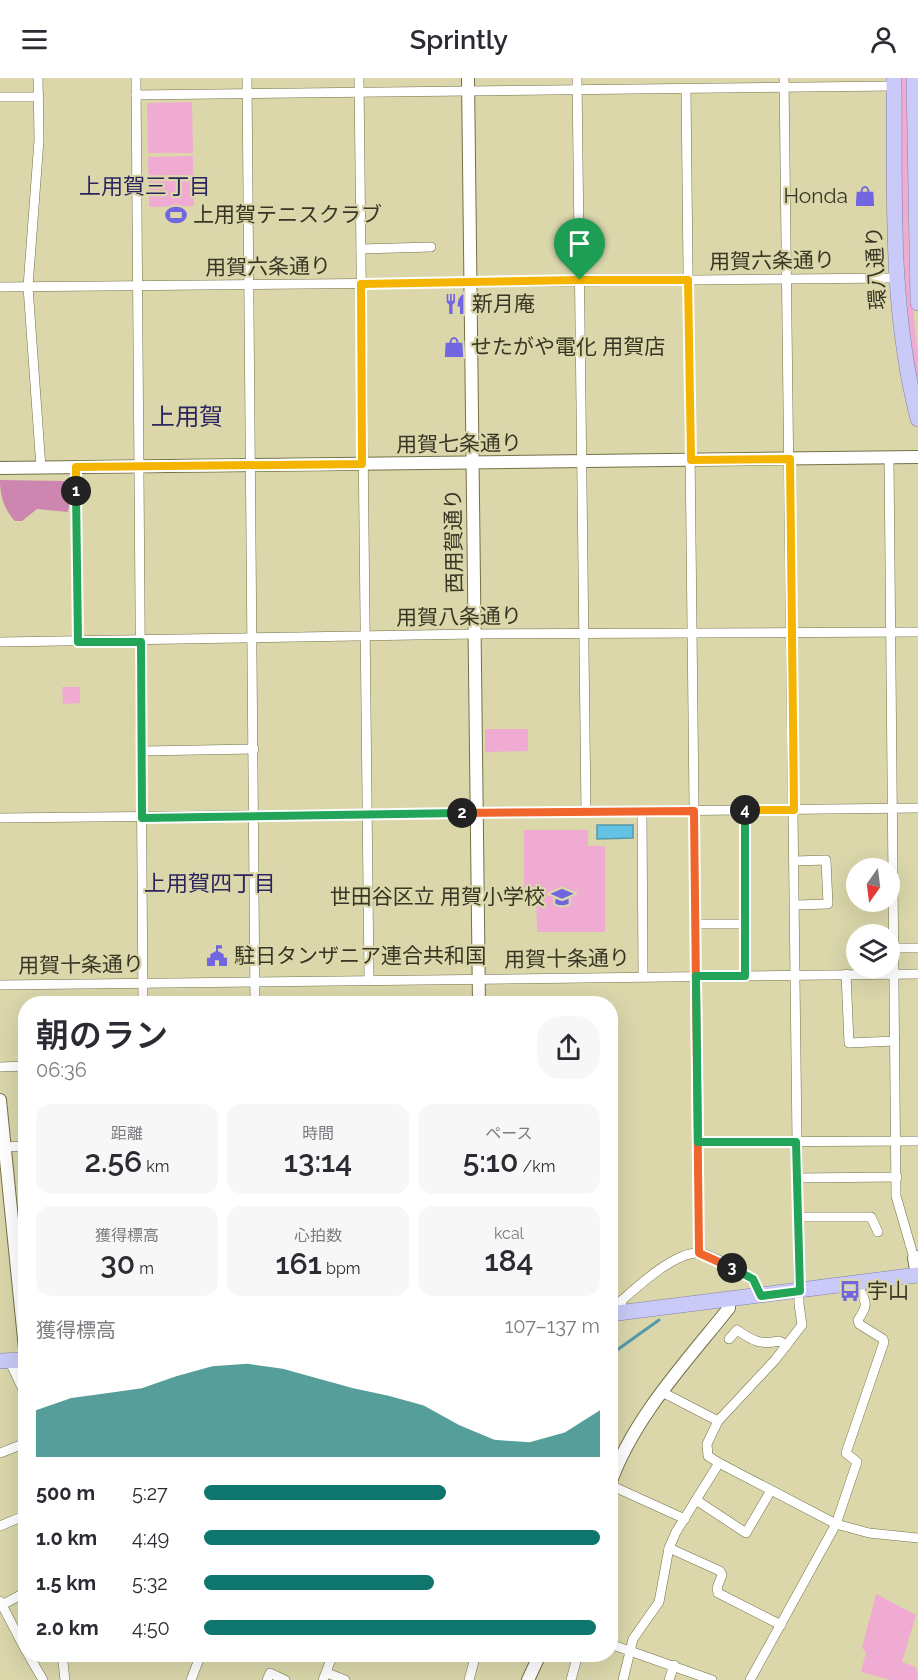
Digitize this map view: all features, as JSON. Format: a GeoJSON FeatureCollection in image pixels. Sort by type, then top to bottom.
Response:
{"type":"FeatureCollection","features":[{"type":"Feature","properties":{"kind":"main road","name":"環八通り"},"geometry":{"type":"LineString","coordinates":[[914,78],[918,303]]}},
{"type":"Feature","properties":{"kind":"main road","name":"環八通り"},"geometry":{"type":"LineString","coordinates":[[894,82],[896,278],[903,354],[918,419]]}},
{"type":"Feature","properties":{"kind":"main road"},"geometry":{"type":"LineString","coordinates":[[618,1313],[918,1275]]}},
{"type":"Feature","properties":{"kind":"street"},"geometry":{"type":"LineString","coordinates":[[38,78],[39,97],[28,287],[41,468]]}},
{"type":"Feature","properties":{"kind":"street"},"geometry":{"type":"LineString","coordinates":[[136,78],[143,996]]}},
{"type":"Feature","properties":{"kind":"street"},"geometry":{"type":"LineString","coordinates":[[248,78],[246,95],[255,996]]}},
{"type":"Feature","properties":{"kind":"street"},"geometry":{"type":"LineString","coordinates":[[359,78],[369,978]]}},
{"type":"Feature","properties":{"kind":"street","name":"西用賀通り"},"geometry":{"type":"LineString","coordinates":[[468,78],[478,996]]}},
{"type":"Feature","properties":{"kind":"street"},"geometry":{"type":"LineString","coordinates":[[577,78],[586,812]]}},
{"type":"Feature","properties":{"kind":"street"},"geometry":{"type":"LineString","coordinates":[[784,78],[786,88],[797,975],[796,1178],[802,1325],[747,1393],[718,1421],[706,1444],[708,1455],[719,1463],[753,1480],[770,1492],[836,1524],[869,1533],[918,1538]]}},
{"type":"Feature","properties":{"kind":"street"},"geometry":{"type":"LineString","coordinates":[[136,95],[686,90],[786,88],[894,82]]}},
{"type":"Feature","properties":{"kind":"street"},"geometry":{"type":"LineString","coordinates":[[686,90],[699,1253]]}},
{"type":"Feature","properties":{"kind":"street"},"geometry":{"type":"LineString","coordinates":[[0,97],[39,97]]}},
{"type":"Feature","properties":{"kind":"street"},"geometry":{"type":"LineString","coordinates":[[361,249],[431,248]]}},
{"type":"Feature","properties":{"kind":"street","name":"用賀六条通り"},"geometry":{"type":"LineString","coordinates":[[0,287],[896,278]]}},
{"type":"Feature","properties":{"kind":"street"},"geometry":{"type":"LineString","coordinates":[[889,458],[894,924]]}},
{"type":"Feature","properties":{"kind":"street","name":"用賀七条通り"},"geometry":{"type":"LineString","coordinates":[[0,468],[918,458]]}},
{"type":"Feature","properties":{"kind":"street"},"geometry":{"type":"LineString","coordinates":[[76,467],[78,642]]}},
{"type":"Feature","properties":{"kind":"street","name":"用賀八条通り"},"geometry":{"type":"LineString","coordinates":[[0,642],[141,642],[474,634],[918,632]]}},
{"type":"Feature","properties":{"kind":"street"},"geometry":{"type":"LineString","coordinates":[[143,752],[254,749]]}},
{"type":"Feature","properties":{"kind":"street"},"geometry":{"type":"LineString","coordinates":[[0,818],[918,808]]}},
{"type":"Feature","properties":{"kind":"street"},"geometry":{"type":"LineString","coordinates":[[745,810],[745,976]]}},
{"type":"Feature","properties":{"kind":"street"},"geometry":{"type":"LineString","coordinates":[[642,812],[644,976]]}},
{"type":"Feature","properties":{"kind":"street"},"geometry":{"type":"LineString","coordinates":[[795,861],[826,860],[828,904],[796,905]]}},
{"type":"Feature","properties":{"kind":"street"},"geometry":{"type":"LineString","coordinates":[[696,924],[745,924]]}},
{"type":"Feature","properties":{"kind":"street"},"geometry":{"type":"LineString","coordinates":[[900,948],[918,948]]}},
{"type":"Feature","properties":{"kind":"street","name":"用賀十条通り"},"geometry":{"type":"LineString","coordinates":[[0,985],[256,982],[369,978],[478,979],[846,974]]}},
{"type":"Feature","properties":{"kind":"street","name":"用賀十条通り"},"geometry":{"type":"LineString","coordinates":[[900,974],[918,974]]}},
{"type":"Feature","properties":{"kind":"street"},"geometry":{"type":"LineString","coordinates":[[846,978],[849,1043],[895,1041]]}},
{"type":"Feature","properties":{"kind":"street"},"geometry":{"type":"LineString","coordinates":[[894,978],[897,1196],[916,1258],[918,1275]]}},
{"type":"Feature","properties":{"kind":"street"},"geometry":{"type":"LineString","coordinates":[[0,1067],[18,1066]]}},
{"type":"Feature","properties":{"kind":"street"},"geometry":{"type":"LineString","coordinates":[[0,1100],[18,1283]]}},
{"type":"Feature","properties":{"kind":"street"},"geometry":{"type":"LineString","coordinates":[[698,1142],[918,1141]]}},
{"type":"Feature","properties":{"kind":"street"},"geometry":{"type":"LineString","coordinates":[[4,1147],[18,1146]]}},
{"type":"Feature","properties":{"kind":"street"},"geometry":{"type":"LineString","coordinates":[[796,1178],[897,1177]]}},
{"type":"Feature","properties":{"kind":"street"},"geometry":{"type":"LineString","coordinates":[[798,1217],[871,1217],[878,1232]]}},
{"type":"Feature","properties":{"kind":"street"},"geometry":{"type":"LineString","coordinates":[[618,1308],[621,1301],[665,1266],[687,1255],[699,1253],[753,1279],[761,1296]]}},
{"type":"Feature","properties":{"kind":"street"},"geometry":{"type":"LineString","coordinates":[[750,1680],[836,1524],[856,1462],[846,1453],[884,1342],[883,1339],[859,1324],[858,1320],[867,1303],[857,1283]]}},
{"type":"Feature","properties":{"kind":"street"},"geometry":{"type":"LineString","coordinates":[[618,1463],[663,1392],[729,1308],[729,1299]]}},
{"type":"Feature","properties":{"kind":"street"},"geometry":{"type":"LineString","coordinates":[[729,1339],[737,1330],[762,1344],[779,1341],[787,1345]]}},
{"type":"Feature","properties":{"kind":"street"},"geometry":{"type":"LineString","coordinates":[[5,1362],[18,1383]]}},
{"type":"Feature","properties":{"kind":"street"},"geometry":{"type":"LineString","coordinates":[[663,1392],[718,1421]]}},
{"type":"Feature","properties":{"kind":"street"},"geometry":{"type":"LineString","coordinates":[[0,1453],[18,1446]]}},
{"type":"Feature","properties":{"kind":"street"},"geometry":{"type":"LineString","coordinates":[[622,1680],[633,1639],[659,1602],[669,1548],[684,1518],[719,1463]]}},
{"type":"Feature","properties":{"kind":"street"},"geometry":{"type":"LineString","coordinates":[[618,1483],[684,1518]]}},
{"type":"Feature","properties":{"kind":"street"},"geometry":{"type":"LineString","coordinates":[[696,1500],[746,1533],[770,1492]]}},
{"type":"Feature","properties":{"kind":"street"},"geometry":{"type":"LineString","coordinates":[[0,1526],[18,1518]]}},
{"type":"Feature","properties":{"kind":"street"},"geometry":{"type":"LineString","coordinates":[[669,1548],[720,1571],[722,1575],[717,1588],[718,1593],[781,1624]]}},
{"type":"Feature","properties":{"kind":"street"},"geometry":{"type":"LineString","coordinates":[[18,1596],[1,1603],[18,1637]]}},
{"type":"Feature","properties":{"kind":"street"},"geometry":{"type":"LineString","coordinates":[[618,1646],[711,1680]]}},
{"type":"Feature","properties":{"kind":"street"},"geometry":{"type":"LineString","coordinates":[[32,1662],[43,1680]]}},
{"type":"Feature","properties":{"kind":"street"},"geometry":{"type":"LineString","coordinates":[[63,1662],[65,1680]]}},
{"type":"Feature","properties":{"kind":"street"},"geometry":{"type":"LineString","coordinates":[[191,1680],[198,1662]]}},
{"type":"Feature","properties":{"kind":"street"},"geometry":{"type":"LineString","coordinates":[[469,1680],[474,1662]]}},
{"type":"Feature","properties":{"kind":"street"},"geometry":{"type":"LineString","coordinates":[[528,1680],[536,1662]]}},
{"type":"Feature","properties":{"kind":"street"},"geometry":{"type":"LineString","coordinates":[[571,1680],[576,1662]]}},
{"type":"Feature","properties":{"kind":"street"},"geometry":{"type":"LineString","coordinates":[[669,1680],[674,1665]]}},
{"type":"Feature","properties":{"kind":"street"},"geometry":{"type":"LineString","coordinates":[[267,1680],[270,1673],[285,1680]]}},
{"type":"Feature","properties":{"kind":"street"},"geometry":{"type":"LineString","coordinates":[[325,1676],[345,1680]]}},
{"type":"Feature","properties":{"kind":"shaded area"},"geometry":{"type":"Polygon","coordinates":[[[900,78],[907,78],[909,273],[918,354],[918,389],[905,273],[901,195],[900,78]]]}},
{"type":"Feature","properties":{"kind":"shaded area"},"geometry":{"type":"Polygon","coordinates":[[[192,102],[193,153],[148,153],[147,103],[192,102]]]}},
{"type":"Feature","properties":{"kind":"shaded area"},"geometry":{"type":"Polygon","coordinates":[[[193,156],[194,206],[149,207],[148,157],[193,156]]]}},
{"type":"Feature","properties":{"kind":"shaded area"},"geometry":{"type":"Polygon","coordinates":[[[0,480],[64,481],[71,491],[68,512],[37,509],[22,521],[15,521],[3,502],[0,480]]]}},
{"type":"Feature","properties":{"kind":"shaded area"},"geometry":{"type":"Polygon","coordinates":[[[62,687],[80,687],[80,703],[63,704],[62,687]]]}},
{"type":"Feature","properties":{"kind":"shaded area"},"geometry":{"type":"Polygon","coordinates":[[[485,729],[528,729],[528,751],[485,752],[485,729]]]}},
{"type":"Feature","properties":{"kind":"shaded area"},"geometry":{"type":"Polygon","coordinates":[[[524,830],[588,830],[588,846],[605,846],[605,932],[537,932],[536,895],[524,895],[524,830]]]}},
{"type":"Feature","properties":{"kind":"shaded area"},"geometry":{"type":"Polygon","coordinates":[[[876,1594],[916,1615],[902,1662],[916,1667],[918,1680],[890,1680],[861,1672],[866,1652],[862,1648],[876,1594]]]}},
{"type":"Feature","properties":{"kind":"water"},"geometry":{"type":"Polygon","coordinates":[[[597,825],[633,825],[633,838],[597,839],[597,825]]]}},
{"type":"Feature","properties":{"kind":"waterway"},"geometry":{"type":"LineString","coordinates":[[618,1349],[659,1320]]}},
{"type":"Feature","properties":{"kind":"place","name":"Honda"},"geometry":{"type":"Point","coordinates":[865,196]}},
{"type":"Feature","properties":{"kind":"place","name":"上用賀テニスクラブ"},"geometry":{"type":"Point","coordinates":[176,215]}},
{"type":"Feature","properties":{"kind":"place","name":"新月庵"},"geometry":{"type":"Point","coordinates":[455,304]}},
{"type":"Feature","properties":{"kind":"place","name":"せたがや電化 用賀店"},"geometry":{"type":"Point","coordinates":[454,347]}},
{"type":"Feature","properties":{"kind":"place","name":"世田谷区立 用賀小学校"},"geometry":{"type":"Point","coordinates":[562,897]}},
{"type":"Feature","properties":{"kind":"place","name":"駐日タンザニア連合共和国"},"geometry":{"type":"Point","coordinates":[217,956]}},
{"type":"Feature","properties":{"kind":"place","name":"宇山"},"geometry":{"type":"Point","coordinates":[850,1291]}},
{"type":"Feature","properties":{"kind":"district","name":"上用賀三丁目"},"geometry":{"type":"Point","coordinates":[145,186]}},
{"type":"Feature","properties":{"kind":"district","name":"上用賀"},"geometry":{"type":"Point","coordinates":[187,417]}},
{"type":"Feature","properties":{"kind":"district","name":"上用賀四丁目"},"geometry":{"type":"Point","coordinates":[210,883]}},
{"type":"Feature","properties":{"kind":"route"},"geometry":{"type":"LineString","coordinates":[[580,280],[688,280],[691,460],[790,459],[794,810],[745,810],[745,976],[696,976],[698,1142],[796,1142],[800,1291],[761,1296],[759,1286],[753,1279],[712,1257],[699,1253],[694,811],[367,813],[142,818],[141,642],[78,642],[76,467],[362,464],[361,284],[580,280]]}}]}
